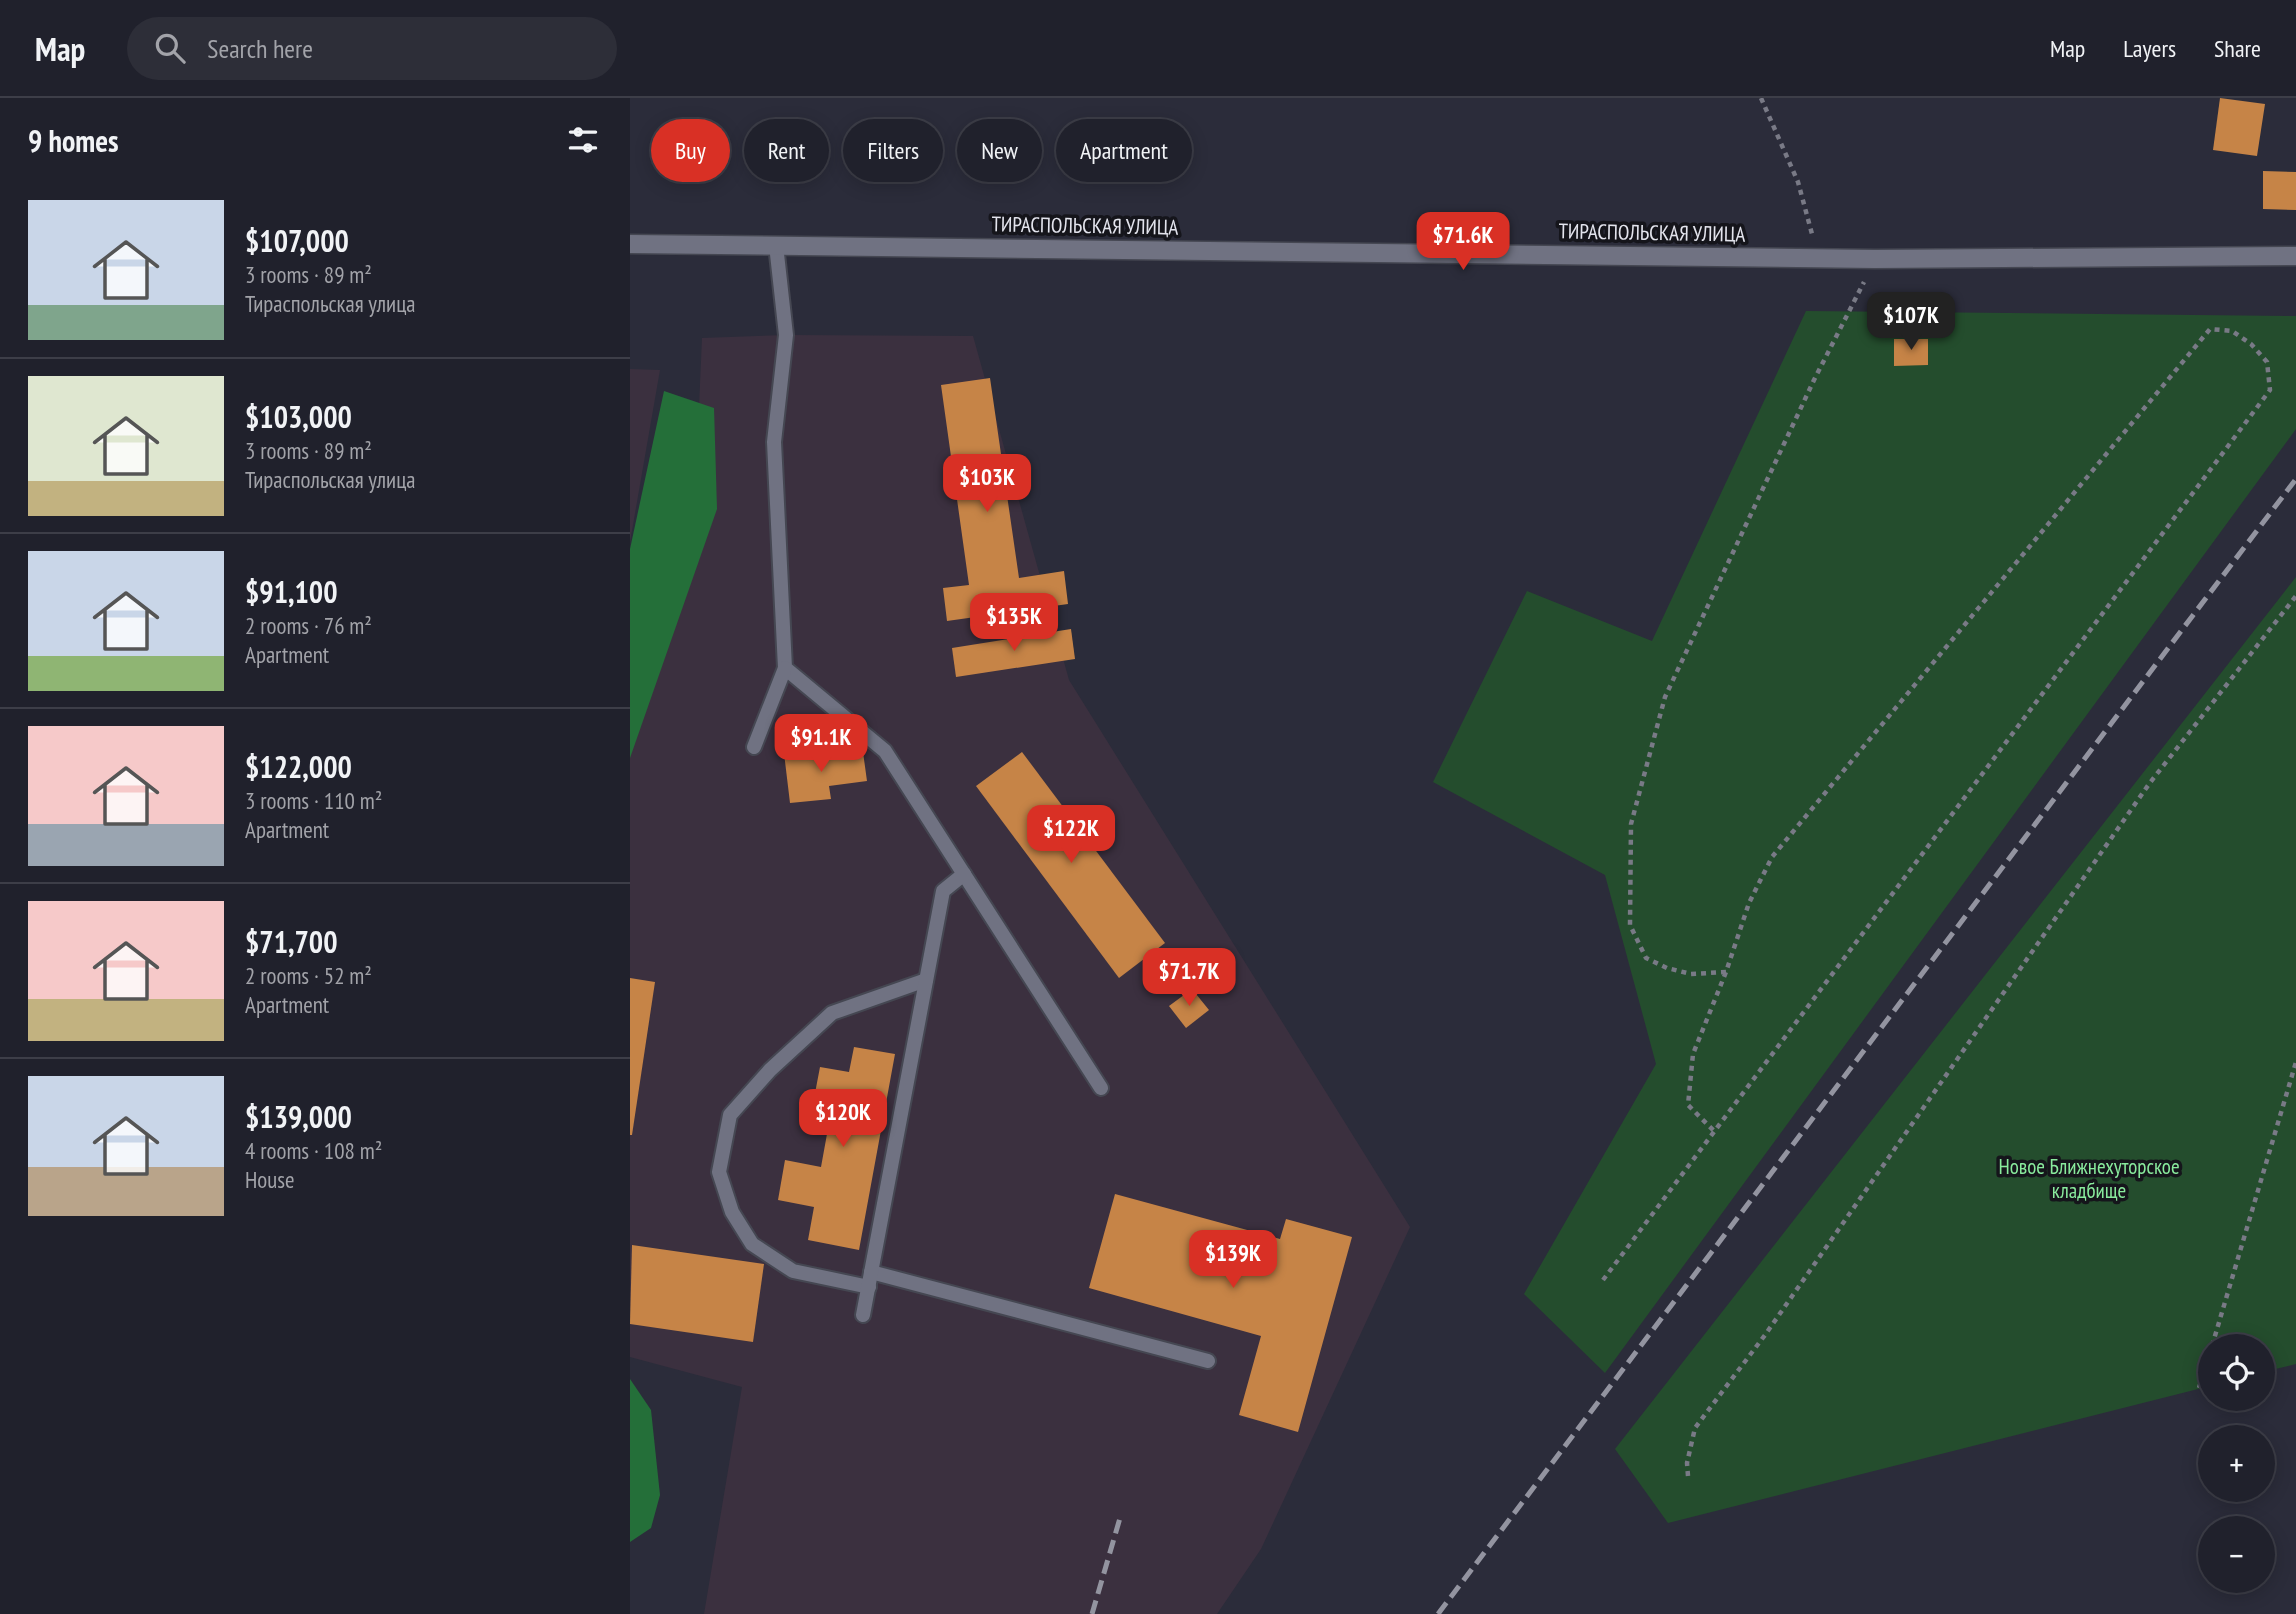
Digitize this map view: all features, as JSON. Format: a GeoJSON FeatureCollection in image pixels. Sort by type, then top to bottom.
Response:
{"type":"FeatureCollection","features":[{"type":"Feature","properties":{"kind":"street","name":"ТИРАСПОЛЬСКАЯ УЛИЦА"},"geometry":{"type":"LineString","coordinates":[[630,244],[1875,259],[2296,256]]}},
{"type":"Feature","properties":{"kind":"lane"},"geometry":{"type":"LineString","coordinates":[[754,747],[785,668],[774,442],[786,335],[776,245]]}},
{"type":"Feature","properties":{"kind":"lane"},"geometry":{"type":"LineString","coordinates":[[785,668],[885,751],[1101,1088]]}},
{"type":"Feature","properties":{"kind":"lane"},"geometry":{"type":"LineString","coordinates":[[863,1315],[943,891],[964,874]]}},
{"type":"Feature","properties":{"kind":"lane"},"geometry":{"type":"LineString","coordinates":[[926,980],[832,1013],[770,1070],[730,1115],[719,1172],[732,1212],[752,1244],[793,1271],[870,1279],[1208,1361]]}},
{"type":"Feature","properties":{"kind":"path"},"geometry":{"type":"LineString","coordinates":[[1761,98],[1798,182],[1819,258]]}},
{"type":"Feature","properties":{"kind":"path"},"geometry":{"type":"LineString","coordinates":[[1726,972],[1691,974],[1667,968],[1646,958],[1630,925],[1631,824],[1665,698],[1814,380],[1875,259]]}},
{"type":"Feature","properties":{"kind":"path"},"geometry":{"type":"LineString","coordinates":[[1602,1280],[1714,1131],[2270,390],[2267,362],[2251,344],[2232,331],[2210,329],[1772,857],[1749,903],[1726,972],[1693,1054],[1688,1105],[1714,1131]]}},
{"type":"Feature","properties":{"kind":"path"},"geometry":{"type":"LineString","coordinates":[[1688,1476],[1687,1462],[1695,1428],[1765,1335],[2149,784],[2296,596]]}},
{"type":"Feature","properties":{"kind":"path"},"geometry":{"type":"LineString","coordinates":[[2216,1334],[2296,1062]]}},
{"type":"Feature","properties":{"kind":"shaded area"},"geometry":{"type":"Polygon","coordinates":[[[786,335],[973,336],[1069,680],[1410,1227],[1261,1549],[1217,1614],[704,1614],[742,1387],[630,1357],[630,720],[695,500],[702,338],[786,335]]]}},
{"type":"Feature","properties":{"kind":"shaded area"},"geometry":{"type":"Polygon","coordinates":[[[630,369],[660,370],[630,542],[630,369]]]}},
{"type":"Feature","properties":{"kind":"green space"},"geometry":{"type":"Polygon","coordinates":[[[1806,311],[2296,316],[2296,429],[1605,1373],[1524,1294],[1656,1064],[1605,875],[1433,782],[1527,591],[1652,641],[1806,311]]]}},
{"type":"Feature","properties":{"kind":"green space"},"geometry":{"type":"Polygon","coordinates":[[[664,391],[714,408],[717,509],[630,758],[630,549],[664,391]]]}},
{"type":"Feature","properties":{"kind":"green space","name":"Новое Ближнехуторское кладбище"},"geometry":{"type":"Polygon","coordinates":[[[2296,577],[2296,1364],[2275,1369],[2275,1334],[2198,1334],[2198,1389],[1668,1523],[1615,1449],[2296,577]]]}},
{"type":"Feature","properties":{"kind":"green space"},"geometry":{"type":"Polygon","coordinates":[[[630,1379],[651,1410],[660,1495],[651,1528],[630,1542],[630,1379]]]}},
{"type":"Feature","properties":{"kind":"building"},"geometry":{"type":"Polygon","coordinates":[[[2220,98],[2265,104],[2257,156],[2213,150],[2220,98]]]}},
{"type":"Feature","properties":{"kind":"building"},"geometry":{"type":"Polygon","coordinates":[[[2263,171],[2296,172],[2296,210],[2263,209],[2263,171]]]}},
{"type":"Feature","properties":{"kind":"building"},"geometry":{"type":"Polygon","coordinates":[[[1894,339],[1928,339],[1928,365],[1894,366],[1894,339]]]}},
{"type":"Feature","properties":{"kind":"building"},"geometry":{"type":"Polygon","coordinates":[[[990,378],[1019,578],[1064,571],[1068,604],[947,621],[943,588],[969,585],[941,385],[990,378]]]}},
{"type":"Feature","properties":{"kind":"building"},"geometry":{"type":"Polygon","coordinates":[[[1071,629],[1075,659],[956,677],[952,648],[1071,629]]]}},
{"type":"Feature","properties":{"kind":"building"},"geometry":{"type":"Polygon","coordinates":[[[823,749],[824,757],[863,752],[867,781],[829,786],[831,799],[790,803],[784,753],[823,749]]]}},
{"type":"Feature","properties":{"kind":"building"},"geometry":{"type":"Polygon","coordinates":[[[1022,752],[1165,943],[1119,978],[976,786],[1022,752]]]}},
{"type":"Feature","properties":{"kind":"building"},"geometry":{"type":"Polygon","coordinates":[[[630,978],[655,982],[632,1135],[630,1135],[630,978]]]}},
{"type":"Feature","properties":{"kind":"building"},"geometry":{"type":"Polygon","coordinates":[[[1192,989],[1209,1010],[1186,1028],[1169,1006],[1192,989]]]}},
{"type":"Feature","properties":{"kind":"building"},"geometry":{"type":"Polygon","coordinates":[[[854,1047],[895,1054],[859,1250],[808,1240],[814,1207],[778,1200],[785,1160],[821,1167],[827,1134],[808,1130],[820,1067],[849,1072],[854,1047]]]}},
{"type":"Feature","properties":{"kind":"building"},"geometry":{"type":"Polygon","coordinates":[[[1115,1194],[1280,1239],[1286,1219],[1352,1237],[1298,1432],[1239,1415],[1261,1336],[1089,1288],[1115,1194]]]}},
{"type":"Feature","properties":{"kind":"building"},"geometry":{"type":"Polygon","coordinates":[[[632,1245],[764,1264],[753,1342],[630,1324],[632,1245]]]}},
{"type":"Feature","properties":{"kind":"railway"},"geometry":{"type":"LineString","coordinates":[[1438,1614],[2296,479]]}},
{"type":"Feature","properties":{"kind":"railway"},"geometry":{"type":"LineString","coordinates":[[1092,1614],[1120,1518]]}}]}
